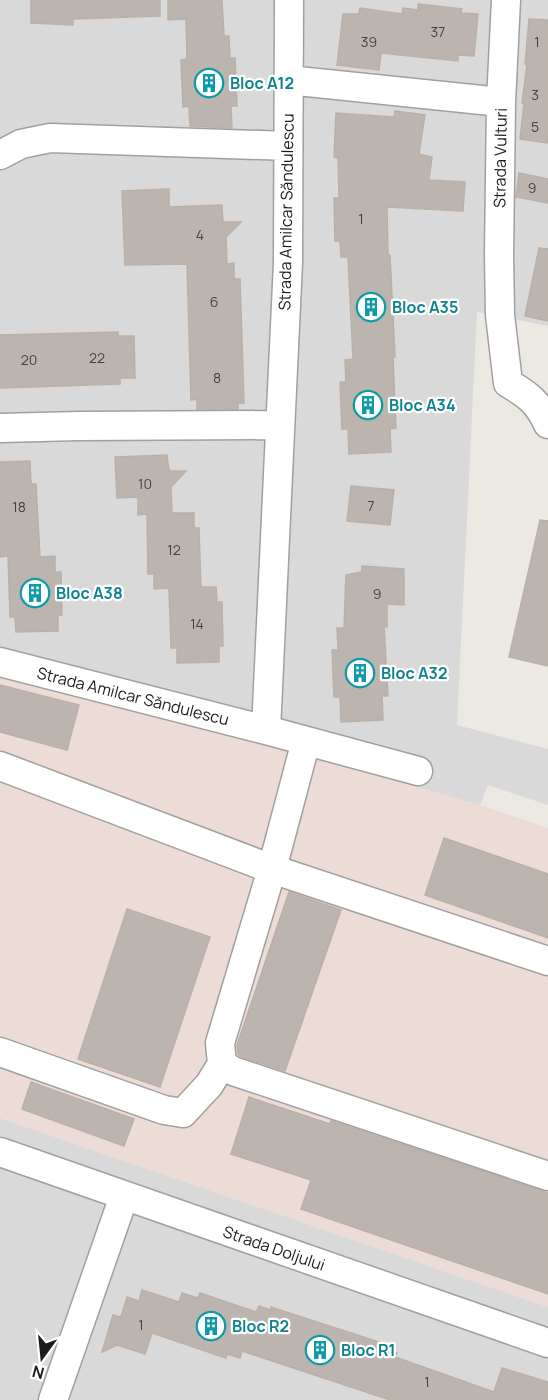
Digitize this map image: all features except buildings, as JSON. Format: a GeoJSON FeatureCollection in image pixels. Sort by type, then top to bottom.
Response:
{"type":"FeatureCollection","features":[{"type":"Feature","properties":{"kind":"street","name":"Strada Amilcar Săndulescu"},"geometry":{"type":"LineString","coordinates":[[266,730],[288,262],[289,0]]}},
{"type":"Feature","properties":{"kind":"street","name":"Strada Vulturi"},"geometry":{"type":"LineString","coordinates":[[506,0],[501,102],[500,315],[508,382],[529,396],[540,407],[548,424]]}},
{"type":"Feature","properties":{"kind":"street"},"geometry":{"type":"LineString","coordinates":[[288,80],[501,102]]}},
{"type":"Feature","properties":{"kind":"street"},"geometry":{"type":"LineString","coordinates":[[0,155],[21,144],[50,138],[288,146]]}},
{"type":"Feature","properties":{"kind":"street"},"geometry":{"type":"LineString","coordinates":[[0,428],[280,425]]}},
{"type":"Feature","properties":{"kind":"street","name":"Strada Amilcar Săndulescu"},"geometry":{"type":"LineString","coordinates":[[0,662],[418,771]]}},
{"type":"Feature","properties":{"kind":"street"},"geometry":{"type":"LineString","coordinates":[[0,1052],[164,1110],[183,1113],[209,1085],[222,1064],[220,1043],[272,869],[306,741]]}},
{"type":"Feature","properties":{"kind":"street"},"geometry":{"type":"LineString","coordinates":[[0,766],[272,869],[548,961]]}},
{"type":"Feature","properties":{"kind":"street"},"geometry":{"type":"LineString","coordinates":[[222,1064],[233,1071],[548,1176]]}},
{"type":"Feature","properties":{"kind":"street","name":"Strada Doljului"},"geometry":{"type":"LineString","coordinates":[[0,1152],[548,1343]]}},
{"type":"Feature","properties":{"kind":"street"},"geometry":{"type":"LineString","coordinates":[[53,1400],[124,1196]]}},
{"type":"Feature","properties":{"kind":"shaded area"},"geometry":{"type":"Polygon","coordinates":[[[0,0],[548,0],[548,326],[477,312],[457,725],[548,749],[548,805],[488,785],[480,805],[0,674],[0,0]]]}},
{"type":"Feature","properties":{"kind":"shaded area"},"geometry":{"type":"Polygon","coordinates":[[[0,674],[302,754],[480,805],[548,828],[548,1307],[0,1118],[0,674]]]}},
{"type":"Feature","properties":{"kind":"shaded area"},"geometry":{"type":"Polygon","coordinates":[[[0,1118],[548,1307],[548,1400],[0,1400],[0,1118]]]}},
{"type":"Feature","properties":{"kind":"place","name":"Bloc A12"},"geometry":{"type":"Point","coordinates":[209,83]}},
{"type":"Feature","properties":{"kind":"place","name":"Bloc A35"},"geometry":{"type":"Point","coordinates":[371,307]}},
{"type":"Feature","properties":{"kind":"place","name":"Bloc A34"},"geometry":{"type":"Point","coordinates":[368,405]}},
{"type":"Feature","properties":{"kind":"place","name":"Bloc A38"},"geometry":{"type":"Point","coordinates":[35,593]}},
{"type":"Feature","properties":{"kind":"place","name":"Bloc A32"},"geometry":{"type":"Point","coordinates":[360,673]}},
{"type":"Feature","properties":{"kind":"place","name":"Bloc R2"},"geometry":{"type":"Point","coordinates":[211,1326]}},
{"type":"Feature","properties":{"kind":"place","name":"Bloc R1"},"geometry":{"type":"Point","coordinates":[320,1350]}}]}
